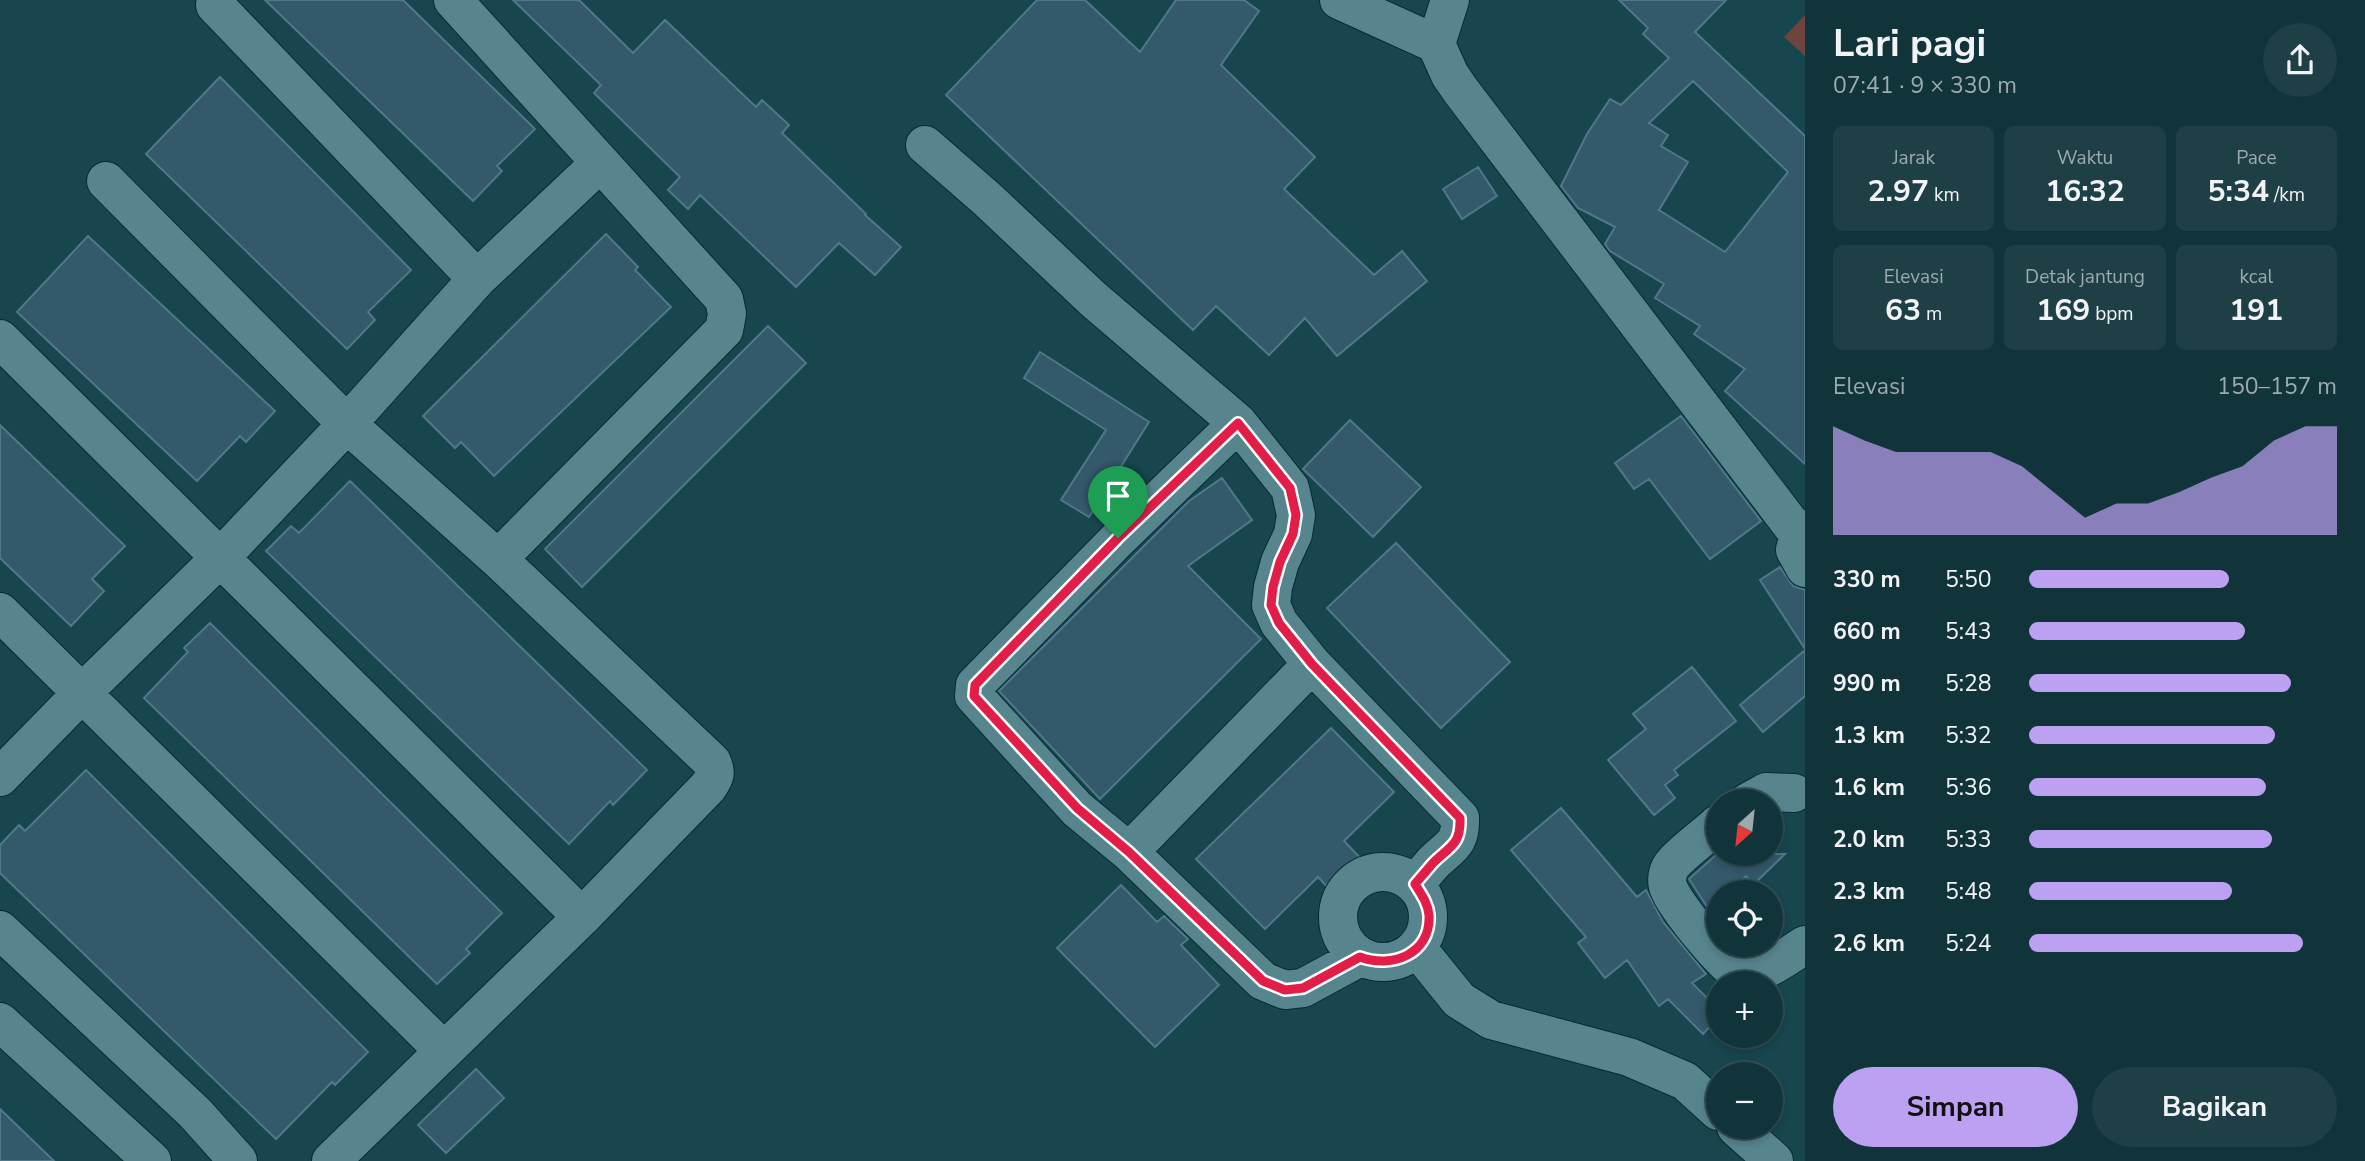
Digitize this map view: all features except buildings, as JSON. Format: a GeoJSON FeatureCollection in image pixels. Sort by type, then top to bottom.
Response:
{"type":"FeatureCollection","features":[{"type":"Feature","properties":{"kind":"street"},"geometry":{"type":"LineString","coordinates":[[453,0],[724,299],[727,314],[724,330],[498,559]]}},
{"type":"Feature","properties":{"kind":"street"},"geometry":{"type":"LineString","coordinates":[[1339,0],[1436,44],[1450,75],[1461,91],[1803,544]]}},
{"type":"Feature","properties":{"kind":"street"},"geometry":{"type":"LineString","coordinates":[[1436,44],[1450,0]]}},
{"type":"Feature","properties":{"kind":"street"},"geometry":{"type":"LineString","coordinates":[[215,5],[477,279]]}},
{"type":"Feature","properties":{"kind":"street"},"geometry":{"type":"LineString","coordinates":[[925,145],[1093,299],[1238,423],[1290,488],[1296,515],[1293,534],[1280,562],[1271,605],[1279,623],[1312,664],[1460,818],[1461,832],[1455,844],[1435,861],[1415,884]]}},
{"type":"Feature","properties":{"kind":"street"},"geometry":{"type":"LineString","coordinates":[[0,777],[221,557],[348,424],[477,279],[600,163]]}},
{"type":"Feature","properties":{"kind":"street"},"geometry":{"type":"LineString","coordinates":[[106,181],[348,424],[498,559],[712,762],[716,770],[708,787],[582,917],[331,1161]]}},
{"type":"Feature","properties":{"kind":"street"},"geometry":{"type":"LineString","coordinates":[[0,339],[582,917]]}},
{"type":"Feature","properties":{"kind":"street"},"geometry":{"type":"LineString","coordinates":[[1238,423],[1118,538],[975,685],[974,696],[1077,808],[1129,852],[1263,981],[1285,990],[1303,988],[1360,957]]}},
{"type":"Feature","properties":{"kind":"street"},"geometry":{"type":"LineString","coordinates":[[0,612],[444,1051]]}},
{"type":"Feature","properties":{"kind":"street"},"geometry":{"type":"LineString","coordinates":[[1129,852],[1312,664]]}},
{"type":"Feature","properties":{"kind":"street"},"geometry":{"type":"LineString","coordinates":[[1783,793],[1794,793]]}},
{"type":"Feature","properties":{"kind":"street"},"geometry":{"type":"LineString","coordinates":[[1706,835],[1671,866],[1667,878],[1668,888],[1731,970],[1745,976],[1759,972],[1805,946]]}},
{"type":"Feature","properties":{"kind":"street"},"geometry":{"type":"LineString","coordinates":[[1387,872],[1402,876],[1415,884],[1424,898],[1429,916],[1425,933],[1417,948],[1396,961],[1384,962],[1360,957],[1340,934],[1337,918],[1339,903],[1346,890],[1357,879],[1372,873],[1387,872]]}},
{"type":"Feature","properties":{"kind":"street"},"geometry":{"type":"LineString","coordinates":[[0,930],[195,1113],[238,1161]]}},
{"type":"Feature","properties":{"kind":"street"},"geometry":{"type":"LineString","coordinates":[[1417,948],[1459,1000],[1491,1020],[1629,1058],[1685,1081],[1706,1100]]}},
{"type":"Feature","properties":{"kind":"street"},"geometry":{"type":"LineString","coordinates":[[0,1022],[152,1161]]}},
{"type":"Feature","properties":{"kind":"street"},"geometry":{"type":"LineString","coordinates":[[1749,1139],[1774,1161]]}},
{"type":"Feature","properties":{"kind":"shaded area"},"geometry":{"type":"Polygon","coordinates":[[[1805,15],[1805,56],[1784,37],[1805,15]]]}},
{"type":"Feature","properties":{"kind":"route"},"geometry":{"type":"LineString","coordinates":[[1238,423],[1290,488],[1296,515],[1293,534],[1280,562],[1271,605],[1279,623],[1312,664],[1460,818],[1461,832],[1455,844],[1435,861],[1415,884],[1424,898],[1429,916],[1425,933],[1417,948],[1407,956],[1384,962],[1360,957],[1303,988],[1285,990],[1263,981],[1129,852],[1077,808],[974,696],[975,685],[1118,538],[1238,423]]}}]}
